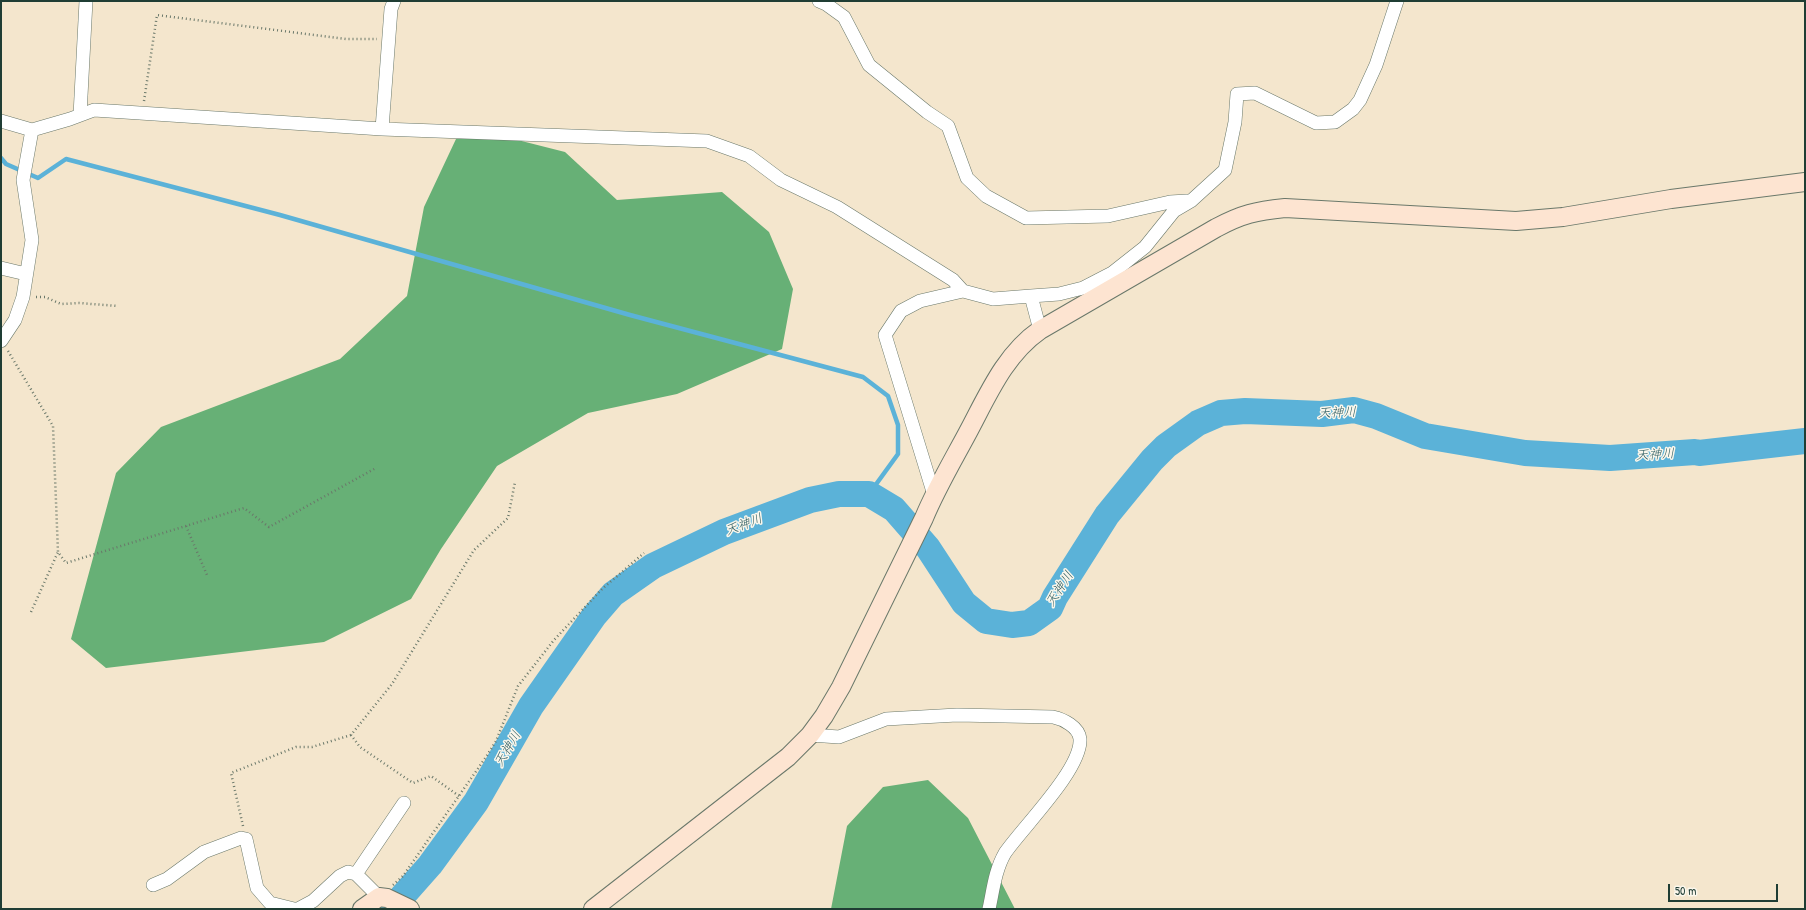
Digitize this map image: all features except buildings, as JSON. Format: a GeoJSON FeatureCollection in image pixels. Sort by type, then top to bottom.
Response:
{"type":"FeatureCollection","features":[{"type":"Feature","properties":{"kind":"street"},"geometry":{"type":"LineString","coordinates":[[80,115],[86,1]]}},
{"type":"Feature","properties":{"kind":"street"},"geometry":{"type":"LineString","coordinates":[[382,128],[391,9],[394,1]]}},
{"type":"Feature","properties":{"kind":"street"},"geometry":{"type":"LineString","coordinates":[[819,1],[826,4],[844,17],[869,65],[927,112],[948,126],[967,178],[992,200],[1026,218],[1108,216],[1170,202],[1192,201]]}},
{"type":"Feature","properties":{"kind":"street"},"geometry":{"type":"LineString","coordinates":[[934,495],[885,335],[901,311],[920,301],[963,291],[993,299],[1059,294],[1083,288],[1112,273],[1145,247],[1174,211],[1192,201],[1225,170],[1235,122],[1237,94],[1255,93],[1316,123],[1335,122],[1353,109],[1360,100],[1376,65],[1397,1]]}},
{"type":"Feature","properties":{"kind":"street"},"geometry":{"type":"LineString","coordinates":[[1,121],[32,130],[94,110],[382,128],[707,141],[749,156],[781,180],[837,207],[953,280],[963,291]]}},
{"type":"Feature","properties":{"kind":"street"},"geometry":{"type":"LineString","coordinates":[[1,341],[15,320],[23,297],[32,240],[23,180],[32,130]]}},
{"type":"Feature","properties":{"kind":"street"},"geometry":{"type":"LineString","coordinates":[[593,909],[788,757],[810,735],[824,716],[841,687],[934,495],[1001,371],[1015,353],[1040,330],[1216,228],[1235,218],[1255,212],[1285,208],[1516,221],[1562,217],[1672,199],[1805,182]]}},
{"type":"Feature","properties":{"kind":"street"},"geometry":{"type":"LineString","coordinates":[[1,268],[26,274]]}},
{"type":"Feature","properties":{"kind":"street"},"geometry":{"type":"LineString","coordinates":[[1031,296],[1040,330]]}},
{"type":"Feature","properties":{"kind":"street"},"geometry":{"type":"LineString","coordinates":[[810,735],[839,737],[886,719],[957,715],[1053,717],[1064,720],[1073,728],[1080,738],[1079,748],[1071,767],[1005,854],[998,870],[989,909]]}},
{"type":"Feature","properties":{"kind":"street"},"geometry":{"type":"LineString","coordinates":[[356,874],[404,803]]}},
{"type":"Feature","properties":{"kind":"street"},"geometry":{"type":"LineString","coordinates":[[153,885],[167,879],[204,852],[241,838],[246,839],[257,888],[270,903],[294,909]]}},
{"type":"Feature","properties":{"kind":"street"},"geometry":{"type":"LineString","coordinates":[[298,909],[313,901],[340,876],[348,872],[356,874],[383,897],[408,908]]}},
{"type":"Feature","properties":{"kind":"street"},"geometry":{"type":"LineString","coordinates":[[362,909],[383,897]]}},
{"type":"Feature","properties":{"kind":"path"},"geometry":{"type":"LineString","coordinates":[[143,112],[157,14],[346,39],[389,39]]}},
{"type":"Feature","properties":{"kind":"path"},"geometry":{"type":"LineString","coordinates":[[23,297],[45,297],[61,304],[79,303],[118,306]]}},
{"type":"Feature","properties":{"kind":"path"},"geometry":{"type":"LineString","coordinates":[[1,341],[53,426],[58,552],[31,612]]}},
{"type":"Feature","properties":{"kind":"path"},"geometry":{"type":"LineString","coordinates":[[58,552],[66,563],[244,508],[269,527],[376,468]]}},
{"type":"Feature","properties":{"kind":"path"},"geometry":{"type":"LineString","coordinates":[[246,839],[231,773],[296,747],[312,747],[351,735],[392,684],[474,550],[508,518],[515,482]]}},
{"type":"Feature","properties":{"kind":"path"},"geometry":{"type":"LineString","coordinates":[[186,526],[207,574]]}},
{"type":"Feature","properties":{"kind":"path"},"geometry":{"type":"LineString","coordinates":[[383,897],[403,876],[496,741],[518,686],[554,640],[602,589],[644,553]]}},
{"type":"Feature","properties":{"kind":"path"},"geometry":{"type":"LineString","coordinates":[[351,735],[360,747],[413,784],[431,776],[459,796]]}},
{"type":"Feature","properties":{"kind":"green space"},"geometry":{"type":"Polygon","coordinates":[[[490,133],[565,152],[617,200],[722,192],[769,232],[793,289],[782,349],[677,394],[588,413],[497,466],[441,549],[411,599],[324,642],[106,668],[71,639],[116,473],[161,427],[340,359],[407,296],[424,207],[456,139],[490,133]]]}},
{"type":"Feature","properties":{"kind":"green space"},"geometry":{"type":"Polygon","coordinates":[[[928,780],[968,818],[1015,909],[831,909],[847,826],[883,787],[928,780]]]}},
{"type":"Feature","properties":{"kind":"waterway"},"geometry":{"type":"LineString","coordinates":[[1,158],[6,164],[38,178],[66,159],[280,215],[630,315],[863,377],[888,396],[898,425],[898,454],[869,494]]}},
{"type":"Feature","properties":{"kind":"waterway","name":"天神川"},"geometry":{"type":"LineString","coordinates":[[391,909],[430,865],[476,802],[531,706],[594,616],[613,594],[653,566],[724,532],[810,500],[839,494],[869,494],[894,509],[928,548],[964,603],[986,621],[1012,625],[1029,623],[1050,608],[1055,597],[1107,515],[1152,460],[1166,446],[1198,423],[1221,413],[1245,411],[1322,414],[1354,410],[1376,416],[1425,436],[1525,453],[1610,458],[1695,452],[1699,453],[1805,441]]}}]}
